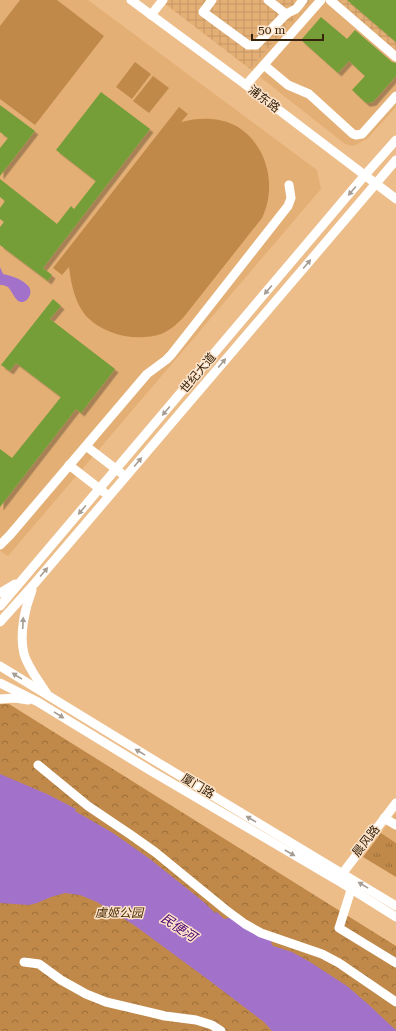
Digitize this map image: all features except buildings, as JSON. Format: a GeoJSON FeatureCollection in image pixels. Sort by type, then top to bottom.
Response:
{"type":"FeatureCollection","features":[{"type":"Feature","properties":{"kind":"street"},"geometry":{"type":"LineString","coordinates":[[151,15],[163,0]]}},
{"type":"Feature","properties":{"kind":"street"},"geometry":{"type":"LineString","coordinates":[[212,0],[203,12],[248,45],[256,45],[286,14],[296,9],[303,0]]}},
{"type":"Feature","properties":{"kind":"street"},"geometry":{"type":"LineString","coordinates":[[268,0],[286,14]]}},
{"type":"Feature","properties":{"kind":"street"},"geometry":{"type":"LineString","coordinates":[[246,85],[321,0]]}},
{"type":"Feature","properties":{"kind":"street"},"geometry":{"type":"LineString","coordinates":[[330,0],[396,57]]}},
{"type":"Feature","properties":{"kind":"street","name":"浦东路"},"geometry":{"type":"LineString","coordinates":[[137,2],[151,15],[396,199]]}},
{"type":"Feature","properties":{"kind":"street"},"geometry":{"type":"LineString","coordinates":[[264,65],[288,85],[309,94],[353,134],[356,135],[362,134],[396,96]]}},
{"type":"Feature","properties":{"kind":"street","name":"世纪大道"},"geometry":{"type":"LineString","coordinates":[[0,606],[396,140]]}},
{"type":"Feature","properties":{"kind":"street","name":"世纪大道"},"geometry":{"type":"LineString","coordinates":[[0,622],[396,160]]}},
{"type":"Feature","properties":{"kind":"street"},"geometry":{"type":"LineString","coordinates":[[0,545],[147,374],[166,360],[171,354],[288,206],[291,198],[289,185]]}},
{"type":"Feature","properties":{"kind":"street"},"geometry":{"type":"LineString","coordinates":[[86,446],[125,477]]}},
{"type":"Feature","properties":{"kind":"street"},"geometry":{"type":"LineString","coordinates":[[69,465],[109,496]]}},
{"type":"Feature","properties":{"kind":"street"},"geometry":{"type":"LineString","coordinates":[[0,593],[25,578]]}},
{"type":"Feature","properties":{"kind":"street"},"geometry":{"type":"LineString","coordinates":[[35,583],[26,604],[23,618],[22,640],[24,654],[32,670],[49,696]]}},
{"type":"Feature","properties":{"kind":"street","name":"厦门路"},"geometry":{"type":"LineString","coordinates":[[0,666],[339,877],[351,890],[396,917]]}},
{"type":"Feature","properties":{"kind":"street","name":"厦门路"},"geometry":{"type":"LineString","coordinates":[[0,682],[38,702],[151,771],[339,877],[396,906]]}},
{"type":"Feature","properties":{"kind":"street"},"geometry":{"type":"LineString","coordinates":[[0,698],[15,698],[38,702]]}},
{"type":"Feature","properties":{"kind":"street"},"geometry":{"type":"LineString","coordinates":[[38,765],[88,806],[155,852],[245,924],[261,933],[322,954],[339,963],[396,1002]]}},
{"type":"Feature","properties":{"kind":"street","name":"晨风路"},"geometry":{"type":"LineString","coordinates":[[339,877],[396,803]]}},
{"type":"Feature","properties":{"kind":"street"},"geometry":{"type":"LineString","coordinates":[[384,818],[396,825]]}},
{"type":"Feature","properties":{"kind":"street"},"geometry":{"type":"LineString","coordinates":[[351,890],[339,928],[396,963]]}},
{"type":"Feature","properties":{"kind":"street"},"geometry":{"type":"LineString","coordinates":[[24,962],[39,964],[61,980],[86,994],[106,1002],[165,1016],[196,1020],[212,1025],[221,1031]]}},
{"type":"Feature","properties":{"kind":"shaded area"},"geometry":{"type":"Polygon","coordinates":[[[0,0],[88,0],[317,170],[321,189],[8,556],[0,551],[0,0]]]}},
{"type":"Feature","properties":{"kind":"shaded area"},"geometry":{"type":"Polygon","coordinates":[[[160,0],[311,0],[250,69],[160,0]]]}},
{"type":"Feature","properties":{"kind":"shaded area"},"geometry":{"type":"Polygon","coordinates":[[[311,0],[337,0],[396,51],[396,107],[367,139],[353,146],[345,144],[250,69],[311,0]]]}},
{"type":"Feature","properties":{"kind":"shaded area"},"geometry":{"type":"Polygon","coordinates":[[[337,0],[396,0],[396,51],[337,0]]]}},
{"type":"Feature","properties":{"kind":"shaded area"},"geometry":{"type":"Polygon","coordinates":[[[396,813],[396,843],[381,833],[396,813]]]}},
{"type":"Feature","properties":{"kind":"green space"},"geometry":{"type":"Polygon","coordinates":[[[20,0],[57,0],[104,36],[35,125],[0,99],[0,26],[20,0]]]}},
{"type":"Feature","properties":{"kind":"green space"},"geometry":{"type":"Polygon","coordinates":[[[135,62],[151,74],[132,99],[116,87],[135,62]]]}},
{"type":"Feature","properties":{"kind":"green space"},"geometry":{"type":"Polygon","coordinates":[[[153,76],[169,88],[149,113],[133,101],[153,76]]]}},
{"type":"Feature","properties":{"kind":"green space"},"geometry":{"type":"Polygon","coordinates":[[[179,107],[188,114],[181,122],[196,119],[225,121],[238,127],[257,145],[267,168],[269,193],[267,206],[262,218],[178,323],[161,334],[141,337],[121,335],[93,323],[82,311],[74,293],[69,267],[62,275],[53,268],[179,107]]]}},
{"type":"Feature","properties":{"kind":"green space","name":"虞姬公园"},"geometry":{"type":"Polygon","coordinates":[[[0,704],[9,704],[396,946],[396,1031],[0,1031],[0,704]]]}},
{"type":"Feature","properties":{"kind":"green space"},"geometry":{"type":"Polygon","coordinates":[[[381,833],[396,843],[396,877],[363,857],[381,833]]]}},
{"type":"Feature","properties":{"kind":"water"},"geometry":{"type":"Polygon","coordinates":[[[0,267],[3,274],[14,277],[27,284],[30,290],[30,296],[26,301],[20,302],[8,287],[0,285],[0,267]]]}},
{"type":"Feature","properties":{"kind":"water","name":"民便河"},"geometry":{"type":"Polygon","coordinates":[[[0,774],[47,794],[76,809],[75,811],[113,833],[150,859],[224,919],[230,918],[272,941],[271,943],[273,946],[292,952],[347,986],[396,1031],[272,1031],[264,1022],[210,981],[134,925],[97,902],[80,895],[65,893],[29,905],[0,903],[0,774]]]}}]}
